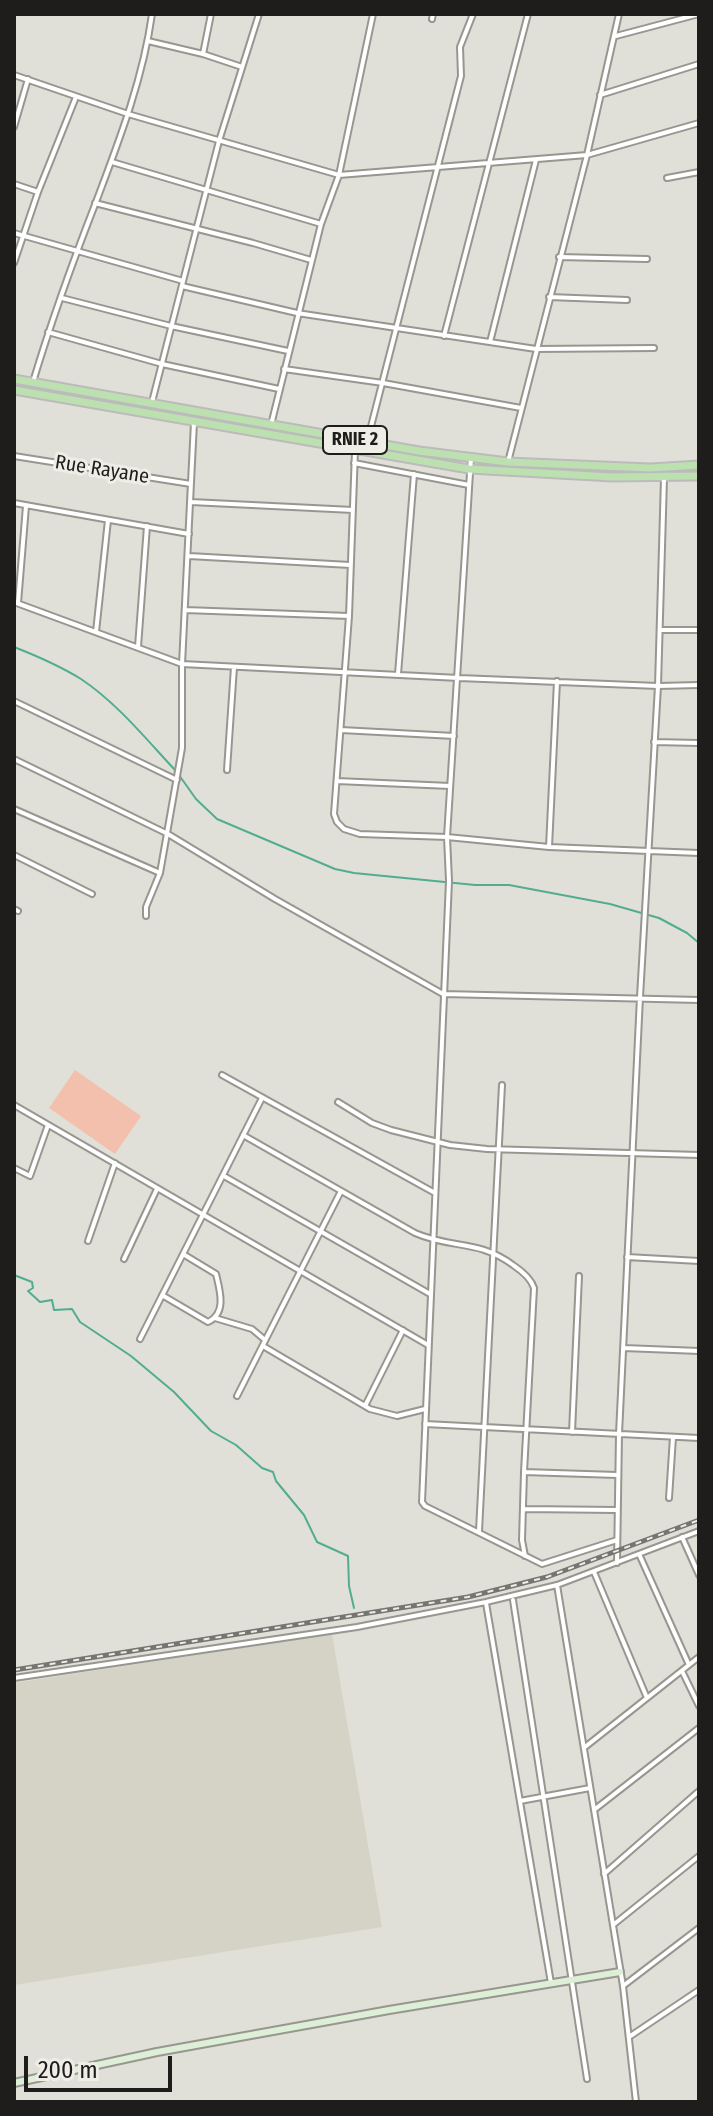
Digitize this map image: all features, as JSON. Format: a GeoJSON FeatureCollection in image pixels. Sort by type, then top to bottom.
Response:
{"type":"FeatureCollection","features":[{"type":"Feature","properties":{"kind":"main road","name":"RNIE 2"},"geometry":{"type":"LineString","coordinates":[[14,379],[367,442],[508,462],[650,468],[699,465]]}},
{"type":"Feature","properties":{"kind":"main road","name":"RNIE 2"},"geometry":{"type":"LineString","coordinates":[[14,390],[469,469],[567,476],[699,476]]}},
{"type":"Feature","properties":{"kind":"street"},"geometry":{"type":"LineString","coordinates":[[33,382],[48,332],[128,114],[148,41],[152,14]]}},
{"type":"Feature","properties":{"kind":"street"},"geometry":{"type":"LineString","coordinates":[[203,54],[211,14]]}},
{"type":"Feature","properties":{"kind":"street"},"geometry":{"type":"LineString","coordinates":[[151,404],[219,141],[259,14]]}},
{"type":"Feature","properties":{"kind":"street"},"geometry":{"type":"LineString","coordinates":[[271,425],[311,260],[339,175],[373,14]]}},
{"type":"Feature","properties":{"kind":"street"},"geometry":{"type":"LineString","coordinates":[[367,442],[461,76],[460,47],[473,14]]}},
{"type":"Feature","properties":{"kind":"street"},"geometry":{"type":"LineString","coordinates":[[444,336],[528,14]]}},
{"type":"Feature","properties":{"kind":"street"},"geometry":{"type":"LineString","coordinates":[[508,462],[587,155],[619,14]]}},
{"type":"Feature","properties":{"kind":"street"},"geometry":{"type":"LineString","coordinates":[[616,36],[699,14]]}},
{"type":"Feature","properties":{"kind":"street"},"geometry":{"type":"LineString","coordinates":[[148,41],[242,67]]}},
{"type":"Feature","properties":{"kind":"street"},"geometry":{"type":"LineString","coordinates":[[600,95],[699,64]]}},
{"type":"Feature","properties":{"kind":"street"},"geometry":{"type":"LineString","coordinates":[[14,75],[128,114],[339,175],[587,155],[699,123]]}},
{"type":"Feature","properties":{"kind":"street"},"geometry":{"type":"LineString","coordinates":[[14,127],[28,79]]}},
{"type":"Feature","properties":{"kind":"street"},"geometry":{"type":"LineString","coordinates":[[14,263],[76,97]]}},
{"type":"Feature","properties":{"kind":"street"},"geometry":{"type":"LineString","coordinates":[[490,342],[536,160]]}},
{"type":"Feature","properties":{"kind":"street"},"geometry":{"type":"LineString","coordinates":[[112,162],[321,224]]}},
{"type":"Feature","properties":{"kind":"street"},"geometry":{"type":"LineString","coordinates":[[667,178],[699,172]]}},
{"type":"Feature","properties":{"kind":"street"},"geometry":{"type":"LineString","coordinates":[[14,184],[38,192]]}},
{"type":"Feature","properties":{"kind":"street"},"geometry":{"type":"LineString","coordinates":[[95,203],[311,260]]}},
{"type":"Feature","properties":{"kind":"street"},"geometry":{"type":"LineString","coordinates":[[14,233],[182,284],[297,313],[536,349],[654,348]]}},
{"type":"Feature","properties":{"kind":"street"},"geometry":{"type":"LineString","coordinates":[[559,257],[647,259]]}},
{"type":"Feature","properties":{"kind":"street"},"geometry":{"type":"LineString","coordinates":[[549,297],[627,300]]}},
{"type":"Feature","properties":{"kind":"street"},"geometry":{"type":"LineString","coordinates":[[62,298],[288,351]]}},
{"type":"Feature","properties":{"kind":"street"},"geometry":{"type":"LineString","coordinates":[[48,332],[162,364],[279,389]]}},
{"type":"Feature","properties":{"kind":"street"},"geometry":{"type":"LineString","coordinates":[[284,369],[521,408]]}},
{"type":"Feature","properties":{"kind":"street"},"geometry":{"type":"LineString","coordinates":[[146,916],[146,907],[160,873],[182,748],[182,664],[194,422]]}},
{"type":"Feature","properties":{"kind":"street"},"geometry":{"type":"LineString","coordinates":[[355,451],[349,616],[334,814],[344,829],[360,834],[447,837],[549,847],[699,853]]}},
{"type":"Feature","properties":{"kind":"street","name":"Rue Rayane"},"geometry":{"type":"LineString","coordinates":[[14,456],[191,484]]}},
{"type":"Feature","properties":{"kind":"street"},"geometry":{"type":"LineString","coordinates":[[471,457],[447,837],[449,881],[423,1504],[542,1564],[617,1540]]}},
{"type":"Feature","properties":{"kind":"street"},"geometry":{"type":"LineString","coordinates":[[354,463],[469,485]]}},
{"type":"Feature","properties":{"kind":"street"},"geometry":{"type":"LineString","coordinates":[[398,674],[414,474]]}},
{"type":"Feature","properties":{"kind":"street"},"geometry":{"type":"LineString","coordinates":[[617,1563],[619,1434],[658,686],[664,478]]}},
{"type":"Feature","properties":{"kind":"street"},"geometry":{"type":"LineString","coordinates":[[191,502],[353,510]]}},
{"type":"Feature","properties":{"kind":"street"},"geometry":{"type":"LineString","coordinates":[[14,503],[189,534]]}},
{"type":"Feature","properties":{"kind":"street"},"geometry":{"type":"LineString","coordinates":[[26,506],[16,602],[182,664],[459,678],[699,685]]}},
{"type":"Feature","properties":{"kind":"street"},"geometry":{"type":"LineString","coordinates":[[96,632],[108,520]]}},
{"type":"Feature","properties":{"kind":"street"},"geometry":{"type":"LineString","coordinates":[[138,647],[147,526]]}},
{"type":"Feature","properties":{"kind":"street"},"geometry":{"type":"LineString","coordinates":[[189,556],[351,565]]}},
{"type":"Feature","properties":{"kind":"street"},"geometry":{"type":"LineString","coordinates":[[185,610],[349,616]]}},
{"type":"Feature","properties":{"kind":"street"},"geometry":{"type":"LineString","coordinates":[[660,630],[699,630]]}},
{"type":"Feature","properties":{"kind":"street"},"geometry":{"type":"LineString","coordinates":[[227,770],[234,667]]}},
{"type":"Feature","properties":{"kind":"street"},"geometry":{"type":"LineString","coordinates":[[549,847],[557,681]]}},
{"type":"Feature","properties":{"kind":"street"},"geometry":{"type":"LineString","coordinates":[[14,701],[177,780]]}},
{"type":"Feature","properties":{"kind":"street"},"geometry":{"type":"LineString","coordinates":[[341,730],[455,736]]}},
{"type":"Feature","properties":{"kind":"street"},"geometry":{"type":"LineString","coordinates":[[654,742],[699,743]]}},
{"type":"Feature","properties":{"kind":"street"},"geometry":{"type":"LineString","coordinates":[[14,759],[168,834],[443,994],[699,1000]]}},
{"type":"Feature","properties":{"kind":"street"},"geometry":{"type":"LineString","coordinates":[[337,781],[451,786]]}},
{"type":"Feature","properties":{"kind":"street"},"geometry":{"type":"LineString","coordinates":[[14,809],[160,873]]}},
{"type":"Feature","properties":{"kind":"street"},"geometry":{"type":"LineString","coordinates":[[14,855],[92,894]]}},
{"type":"Feature","properties":{"kind":"street"},"geometry":{"type":"LineString","coordinates":[[222,1075],[435,1193]]}},
{"type":"Feature","properties":{"kind":"street"},"geometry":{"type":"LineString","coordinates":[[479,1531],[502,1085]]}},
{"type":"Feature","properties":{"kind":"street"},"geometry":{"type":"LineString","coordinates":[[140,1339],[262,1098]]}},
{"type":"Feature","properties":{"kind":"street"},"geometry":{"type":"LineString","coordinates":[[338,1102],[381,1127],[450,1145],[699,1155]]}},
{"type":"Feature","properties":{"kind":"street"},"geometry":{"type":"LineString","coordinates":[[14,1105],[428,1345]]}},
{"type":"Feature","properties":{"kind":"street"},"geometry":{"type":"LineString","coordinates":[[14,1168],[30,1176],[48,1125]]}},
{"type":"Feature","properties":{"kind":"street"},"geometry":{"type":"LineString","coordinates":[[243,1135],[433,1241],[468,1244],[494,1252],[520,1269],[532,1282],[522,1540],[525,1556]]}},
{"type":"Feature","properties":{"kind":"street"},"geometry":{"type":"LineString","coordinates":[[88,1241],[115,1163]]}},
{"type":"Feature","properties":{"kind":"street"},"geometry":{"type":"LineString","coordinates":[[223,1175],[430,1294]]}},
{"type":"Feature","properties":{"kind":"street"},"geometry":{"type":"LineString","coordinates":[[124,1259],[157,1188]]}},
{"type":"Feature","properties":{"kind":"street"},"geometry":{"type":"LineString","coordinates":[[237,1396],[341,1191]]}},
{"type":"Feature","properties":{"kind":"street"},"geometry":{"type":"LineString","coordinates":[[162,1295],[208,1322],[215,1318],[221,1306],[216,1274],[183,1254]]}},
{"type":"Feature","properties":{"kind":"street"},"geometry":{"type":"LineString","coordinates":[[627,1257],[699,1261]]}},
{"type":"Feature","properties":{"kind":"street"},"geometry":{"type":"LineString","coordinates":[[572,1432],[579,1276]]}},
{"type":"Feature","properties":{"kind":"street"},"geometry":{"type":"LineString","coordinates":[[215,1318],[252,1329],[265,1340]]}},
{"type":"Feature","properties":{"kind":"street"},"geometry":{"type":"LineString","coordinates":[[365,1406],[403,1330]]}},
{"type":"Feature","properties":{"kind":"street"},"geometry":{"type":"LineString","coordinates":[[262,1346],[365,1406],[397,1416],[425,1409]]}},
{"type":"Feature","properties":{"kind":"street"},"geometry":{"type":"LineString","coordinates":[[624,1348],[699,1351]]}},
{"type":"Feature","properties":{"kind":"street"},"geometry":{"type":"LineString","coordinates":[[425,1424],[699,1438]]}},
{"type":"Feature","properties":{"kind":"street"},"geometry":{"type":"LineString","coordinates":[[669,1498],[673,1437]]}},
{"type":"Feature","properties":{"kind":"street"},"geometry":{"type":"LineString","coordinates":[[524,1472],[618,1475]]}},
{"type":"Feature","properties":{"kind":"street"},"geometry":{"type":"LineString","coordinates":[[524,1509],[617,1510]]}},
{"type":"Feature","properties":{"kind":"street"},"geometry":{"type":"LineString","coordinates":[[14,1678],[357,1627],[486,1602],[557,1585],[699,1531]]}},
{"type":"Feature","properties":{"kind":"street"},"geometry":{"type":"LineString","coordinates":[[682,1537],[699,1575]]}},
{"type":"Feature","properties":{"kind":"street"},"geometry":{"type":"LineString","coordinates":[[639,1554],[689,1665]]}},
{"type":"Feature","properties":{"kind":"street"},"geometry":{"type":"LineString","coordinates":[[594,1572],[647,1698]]}},
{"type":"Feature","properties":{"kind":"street"},"geometry":{"type":"LineString","coordinates":[[557,1585],[623,1986],[636,2102]]}},
{"type":"Feature","properties":{"kind":"street"},"geometry":{"type":"LineString","coordinates":[[513,1600],[587,2079]]}},
{"type":"Feature","properties":{"kind":"street"},"geometry":{"type":"LineString","coordinates":[[486,1602],[551,1983]]}},
{"type":"Feature","properties":{"kind":"street"},"geometry":{"type":"LineString","coordinates":[[584,1748],[699,1657]]}},
{"type":"Feature","properties":{"kind":"street"},"geometry":{"type":"LineString","coordinates":[[682,1671],[699,1706]]}},
{"type":"Feature","properties":{"kind":"street"},"geometry":{"type":"LineString","coordinates":[[594,1810],[699,1728]]}},
{"type":"Feature","properties":{"kind":"street"},"geometry":{"type":"LineString","coordinates":[[520,1801],[590,1788]]}},
{"type":"Feature","properties":{"kind":"street"},"geometry":{"type":"LineString","coordinates":[[604,1874],[699,1791]]}},
{"type":"Feature","properties":{"kind":"street"},"geometry":{"type":"LineString","coordinates":[[613,1925],[699,1856]]}},
{"type":"Feature","properties":{"kind":"street"},"geometry":{"type":"LineString","coordinates":[[623,1986],[699,1928]]}},
{"type":"Feature","properties":{"kind":"street"},"geometry":{"type":"LineString","coordinates":[[14,2083],[173,2049],[620,1972]]}},
{"type":"Feature","properties":{"kind":"street"},"geometry":{"type":"LineString","coordinates":[[629,2037],[699,1990]]}},
{"type":"Feature","properties":{"kind":"shaded area"},"geometry":{"type":"Polygon","coordinates":[[[75,1070],[141,1116],[115,1154],[49,1108],[75,1070]]]}},
{"type":"Feature","properties":{"kind":"shaded area"},"geometry":{"type":"Polygon","coordinates":[[[332,1634],[382,1927],[14,1985],[14,1683],[332,1634]]]}},
{"type":"Feature","properties":{"kind":"waterway"},"geometry":{"type":"LineString","coordinates":[[14,647],[81,679],[131,722],[175,770]]}},
{"type":"Feature","properties":{"kind":"waterway"},"geometry":{"type":"LineString","coordinates":[[179,775],[196,799],[217,819],[335,869],[475,885],[509,885],[610,904],[659,918],[699,943]]}},
{"type":"Feature","properties":{"kind":"waterway"},"geometry":{"type":"LineString","coordinates":[[14,1275],[32,1282],[33,1288],[28,1291],[40,1302],[52,1300],[54,1310],[72,1309],[80,1322],[131,1356],[174,1392],[211,1431],[236,1445],[262,1468],[273,1472],[276,1481],[304,1515],[317,1542],[348,1556],[349,1586],[354,1608]]}},
{"type":"Feature","properties":{"kind":"railway"},"geometry":{"type":"LineString","coordinates":[[14,1670],[468,1597],[547,1577],[699,1520]]}}]}
